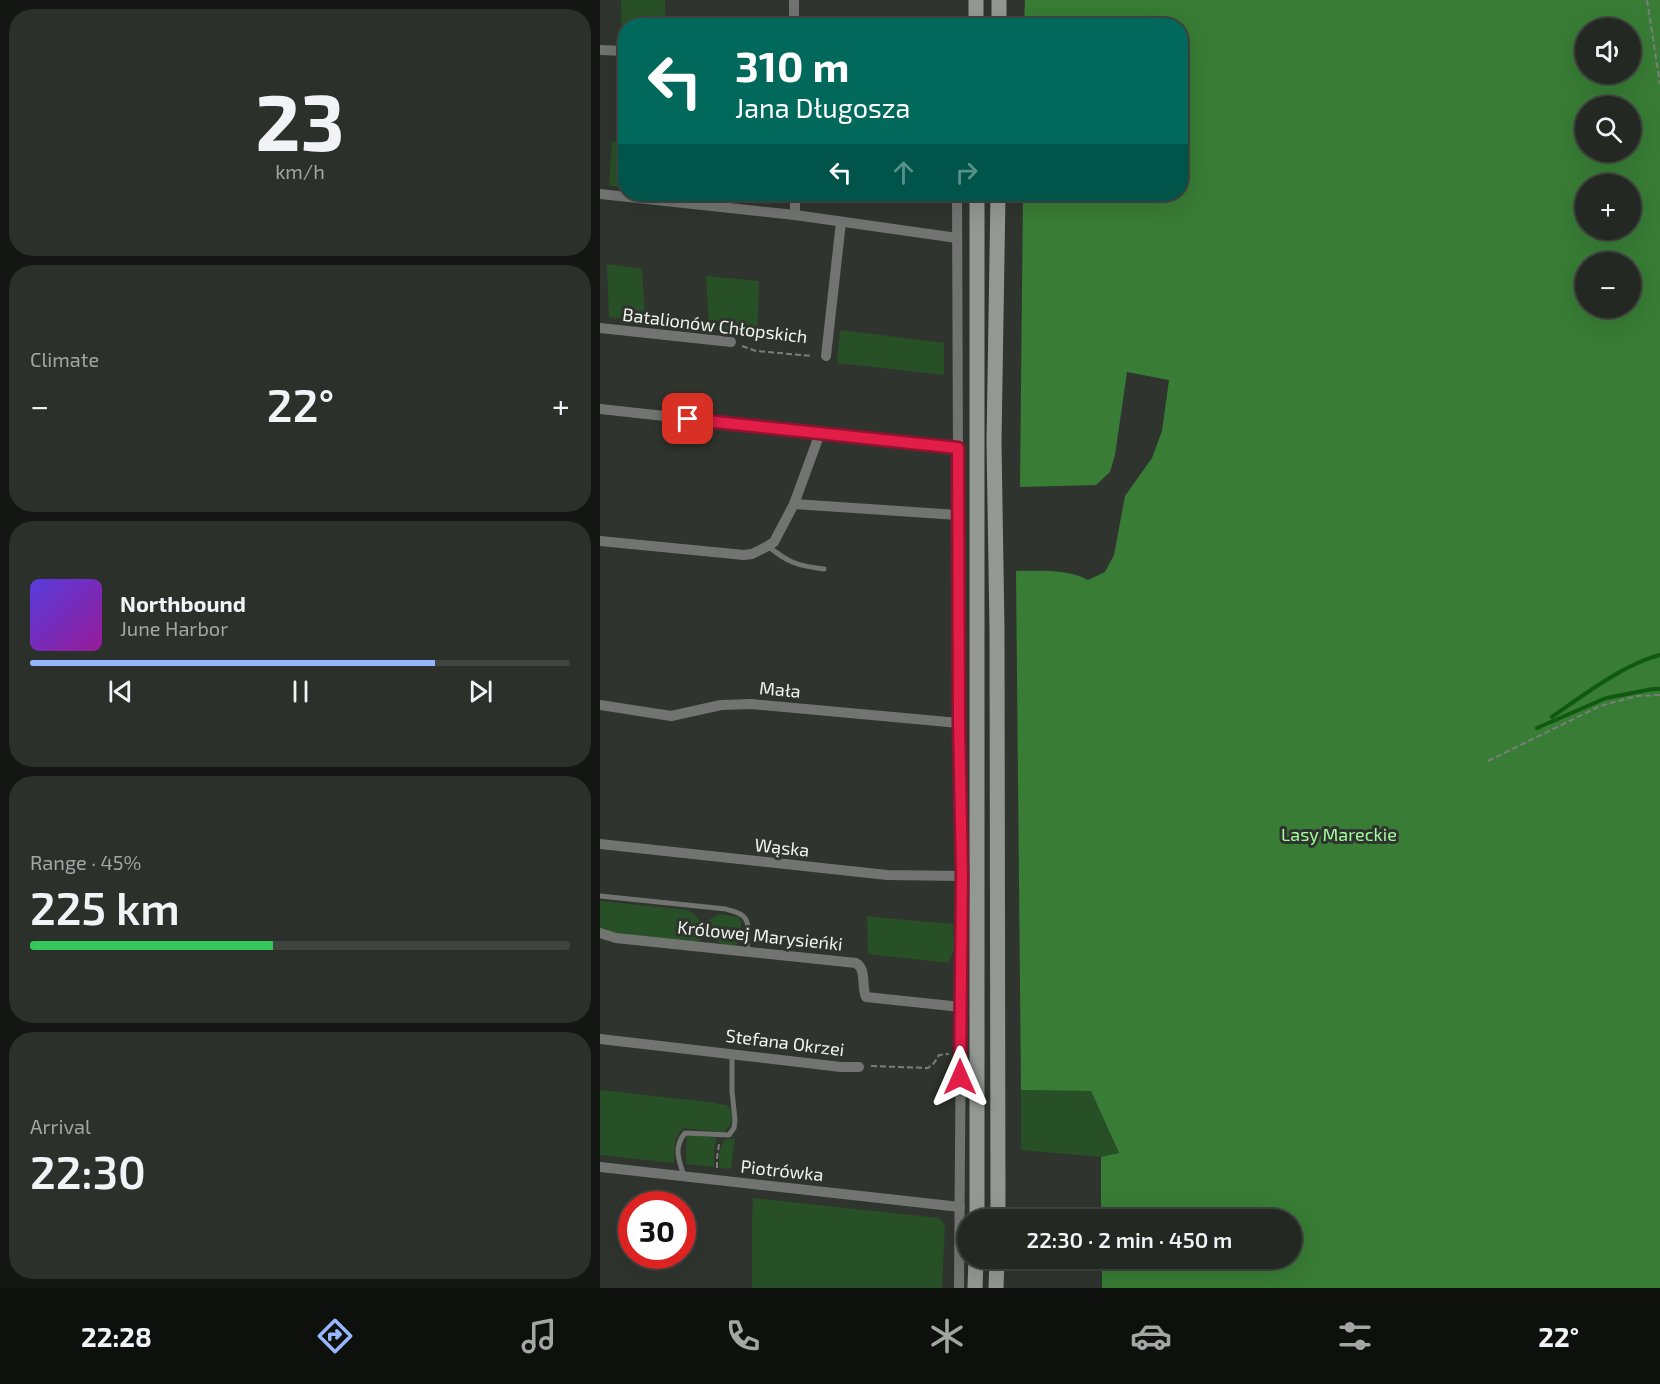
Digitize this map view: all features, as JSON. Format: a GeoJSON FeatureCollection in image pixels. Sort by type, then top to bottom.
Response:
{"type":"FeatureCollection","features":[{"type":"Feature","properties":{"kind":"main road"},"geometry":{"type":"LineString","coordinates":[[976,0],[976,18]]}},
{"type":"Feature","properties":{"kind":"main road"},"geometry":{"type":"LineString","coordinates":[[999,0],[999,18]]}},
{"type":"Feature","properties":{"kind":"main road"},"geometry":{"type":"LineString","coordinates":[[977,201],[977,1209]]}},
{"type":"Feature","properties":{"kind":"main road"},"geometry":{"type":"LineString","coordinates":[[998,201],[994,453],[997,654],[998,1209]]}},
{"type":"Feature","properties":{"kind":"main road"},"geometry":{"type":"LineString","coordinates":[[975,1288],[976,1269]]}},
{"type":"Feature","properties":{"kind":"main road"},"geometry":{"type":"LineString","coordinates":[[996,1288],[997,1269]]}},
{"type":"Feature","properties":{"kind":"street"},"geometry":{"type":"LineString","coordinates":[[794,0],[794,18]]}},
{"type":"Feature","properties":{"kind":"street"},"geometry":{"type":"LineString","coordinates":[[600,51],[618,51]]}},
{"type":"Feature","properties":{"kind":"street"},"geometry":{"type":"LineString","coordinates":[[600,194],[618,196]]}},
{"type":"Feature","properties":{"kind":"street"},"geometry":{"type":"LineString","coordinates":[[665,201],[795,215],[957,238]]}},
{"type":"Feature","properties":{"kind":"street"},"geometry":{"type":"LineString","coordinates":[[795,201],[795,215]]}},
{"type":"Feature","properties":{"kind":"street"},"geometry":{"type":"LineString","coordinates":[[957,201],[959,723],[962,876],[959,1288]]}},
{"type":"Feature","properties":{"kind":"street"},"geometry":{"type":"LineString","coordinates":[[826,356],[841,222]]}},
{"type":"Feature","properties":{"kind":"street","name":"Batalionów Chłopskich"},"geometry":{"type":"LineString","coordinates":[[600,328],[731,342]]}},
{"type":"Feature","properties":{"kind":"street"},"geometry":{"type":"LineString","coordinates":[[600,409],[958,448]]}},
{"type":"Feature","properties":{"kind":"street"},"geometry":{"type":"LineString","coordinates":[[600,541],[752,554],[774,542],[794,504],[820,433]]}},
{"type":"Feature","properties":{"kind":"street"},"geometry":{"type":"LineString","coordinates":[[794,504],[958,515]]}},
{"type":"Feature","properties":{"kind":"street","name":"Mała"},"geometry":{"type":"LineString","coordinates":[[600,705],[671,716],[722,705],[751,704],[959,723]]}},
{"type":"Feature","properties":{"kind":"street","name":"Wąska"},"geometry":{"type":"LineString","coordinates":[[600,844],[887,875],[962,876]]}},
{"type":"Feature","properties":{"kind":"street","name":"Królowej Marysieńki"},"geometry":{"type":"LineString","coordinates":[[600,933],[616,938],[856,963],[862,968],[866,997],[961,1006]]}},
{"type":"Feature","properties":{"kind":"street","name":"Stefana Okrzei"},"geometry":{"type":"LineString","coordinates":[[600,1039],[859,1067]]}},
{"type":"Feature","properties":{"kind":"street","name":"Piotrówka"},"geometry":{"type":"LineString","coordinates":[[600,1167],[960,1207]]}},
{"type":"Feature","properties":{"kind":"lane"},"geometry":{"type":"LineString","coordinates":[[768,546],[789,562],[824,569]]}},
{"type":"Feature","properties":{"kind":"lane"},"geometry":{"type":"LineString","coordinates":[[600,896],[726,909],[745,917],[748,924],[747,951]]}},
{"type":"Feature","properties":{"kind":"lane"},"geometry":{"type":"LineString","coordinates":[[684,1176],[677,1149],[680,1138],[685,1133],[722,1136],[731,1133],[734,1128],[733,1053]]}},
{"type":"Feature","properties":{"kind":"path"},"geometry":{"type":"LineString","coordinates":[[1647,0],[1660,84]]}},
{"type":"Feature","properties":{"kind":"path","name":"Batalionów Chłopskich"},"geometry":{"type":"LineString","coordinates":[[731,342],[756,351],[826,356]]}},
{"type":"Feature","properties":{"kind":"path"},"geometry":{"type":"LineString","coordinates":[[1488,761],[1600,706],[1637,696],[1660,695]]}},
{"type":"Feature","properties":{"kind":"path","name":"Stefana Okrzei"},"geometry":{"type":"LineString","coordinates":[[859,1067],[928,1068],[934,1064],[939,1055],[960,1055]]}},
{"type":"Feature","properties":{"kind":"path"},"geometry":{"type":"LineString","coordinates":[[718,1180],[717,1158],[722,1136]]}},
{"type":"Feature","properties":{"kind":"green space"},"geometry":{"type":"Polygon","coordinates":[[[621,0],[665,0],[666,18],[621,18],[621,0]]]}},
{"type":"Feature","properties":{"kind":"green space","name":"Lasy Mareckie"},"geometry":{"type":"Polygon","coordinates":[[[1025,0],[1660,0],[1660,1288],[1102,1288],[1102,1269],[1302,1269],[1302,1209],[1101,1209],[1101,1157],[1119,1153],[1091,1091],[1021,1090],[1016,571],[1062,572],[1088,580],[1105,572],[1114,555],[1125,496],[1152,458],[1162,431],[1169,380],[1127,372],[1115,455],[1110,472],[1096,485],[1020,487],[1023,201],[1188,201],[1188,18],[1024,18],[1025,0]]]}},
{"type":"Feature","properties":{"kind":"green space"},"geometry":{"type":"Polygon","coordinates":[[[612,141],[618,142],[618,187],[609,186],[612,141]]]}},
{"type":"Feature","properties":{"kind":"green space"},"geometry":{"type":"Polygon","coordinates":[[[743,201],[773,201],[769,204],[743,201]]]}},
{"type":"Feature","properties":{"kind":"green space"},"geometry":{"type":"Polygon","coordinates":[[[607,264],[642,269],[645,321],[609,317],[607,264]]]}},
{"type":"Feature","properties":{"kind":"green space"},"geometry":{"type":"Polygon","coordinates":[[[706,276],[759,281],[757,334],[709,328],[706,276]]]}},
{"type":"Feature","properties":{"kind":"green space"},"geometry":{"type":"Polygon","coordinates":[[[840,330],[944,343],[944,375],[837,363],[840,330]]]}},
{"type":"Feature","properties":{"kind":"green space"},"geometry":{"type":"Polygon","coordinates":[[[600,901],[688,910],[703,927],[704,935],[699,942],[620,934],[600,929],[600,901]]]}},
{"type":"Feature","properties":{"kind":"green space"},"geometry":{"type":"Polygon","coordinates":[[[719,914],[738,917],[741,922],[740,942],[734,946],[721,945],[715,937],[709,920],[719,914]]]}},
{"type":"Feature","properties":{"kind":"green space"},"geometry":{"type":"Polygon","coordinates":[[[867,916],[953,924],[954,950],[948,963],[868,954],[867,916]]]}},
{"type":"Feature","properties":{"kind":"green space"},"geometry":{"type":"Polygon","coordinates":[[[600,1090],[717,1103],[730,1108],[732,1118],[723,1132],[683,1128],[675,1140],[674,1163],[600,1155],[600,1090]]]}},
{"type":"Feature","properties":{"kind":"green space"},"geometry":{"type":"Polygon","coordinates":[[[1021,1090],[1091,1091],[1119,1154],[1101,1157],[1021,1150],[1021,1090]]]}},
{"type":"Feature","properties":{"kind":"green space"},"geometry":{"type":"Polygon","coordinates":[[[687,1135],[717,1138],[714,1149],[714,1167],[686,1164],[687,1135]]]}},
{"type":"Feature","properties":{"kind":"green space"},"geometry":{"type":"Polygon","coordinates":[[[725,1139],[735,1139],[731,1169],[720,1168],[719,1164],[725,1139]]]}},
{"type":"Feature","properties":{"kind":"green space"},"geometry":{"type":"Polygon","coordinates":[[[753,1198],[939,1218],[945,1225],[942,1288],[752,1288],[753,1198]]]}},
{"type":"Feature","properties":{"kind":"waterway"},"geometry":{"type":"LineString","coordinates":[[1552,717],[1618,673],[1646,659],[1660,655]]}},
{"type":"Feature","properties":{"kind":"waterway"},"geometry":{"type":"LineString","coordinates":[[1537,728],[1606,698],[1660,689]]}},
{"type":"Feature","properties":{"kind":"route"},"geometry":{"type":"LineString","coordinates":[[688,419],[958,448],[962,876],[960,1077]]}}]}
